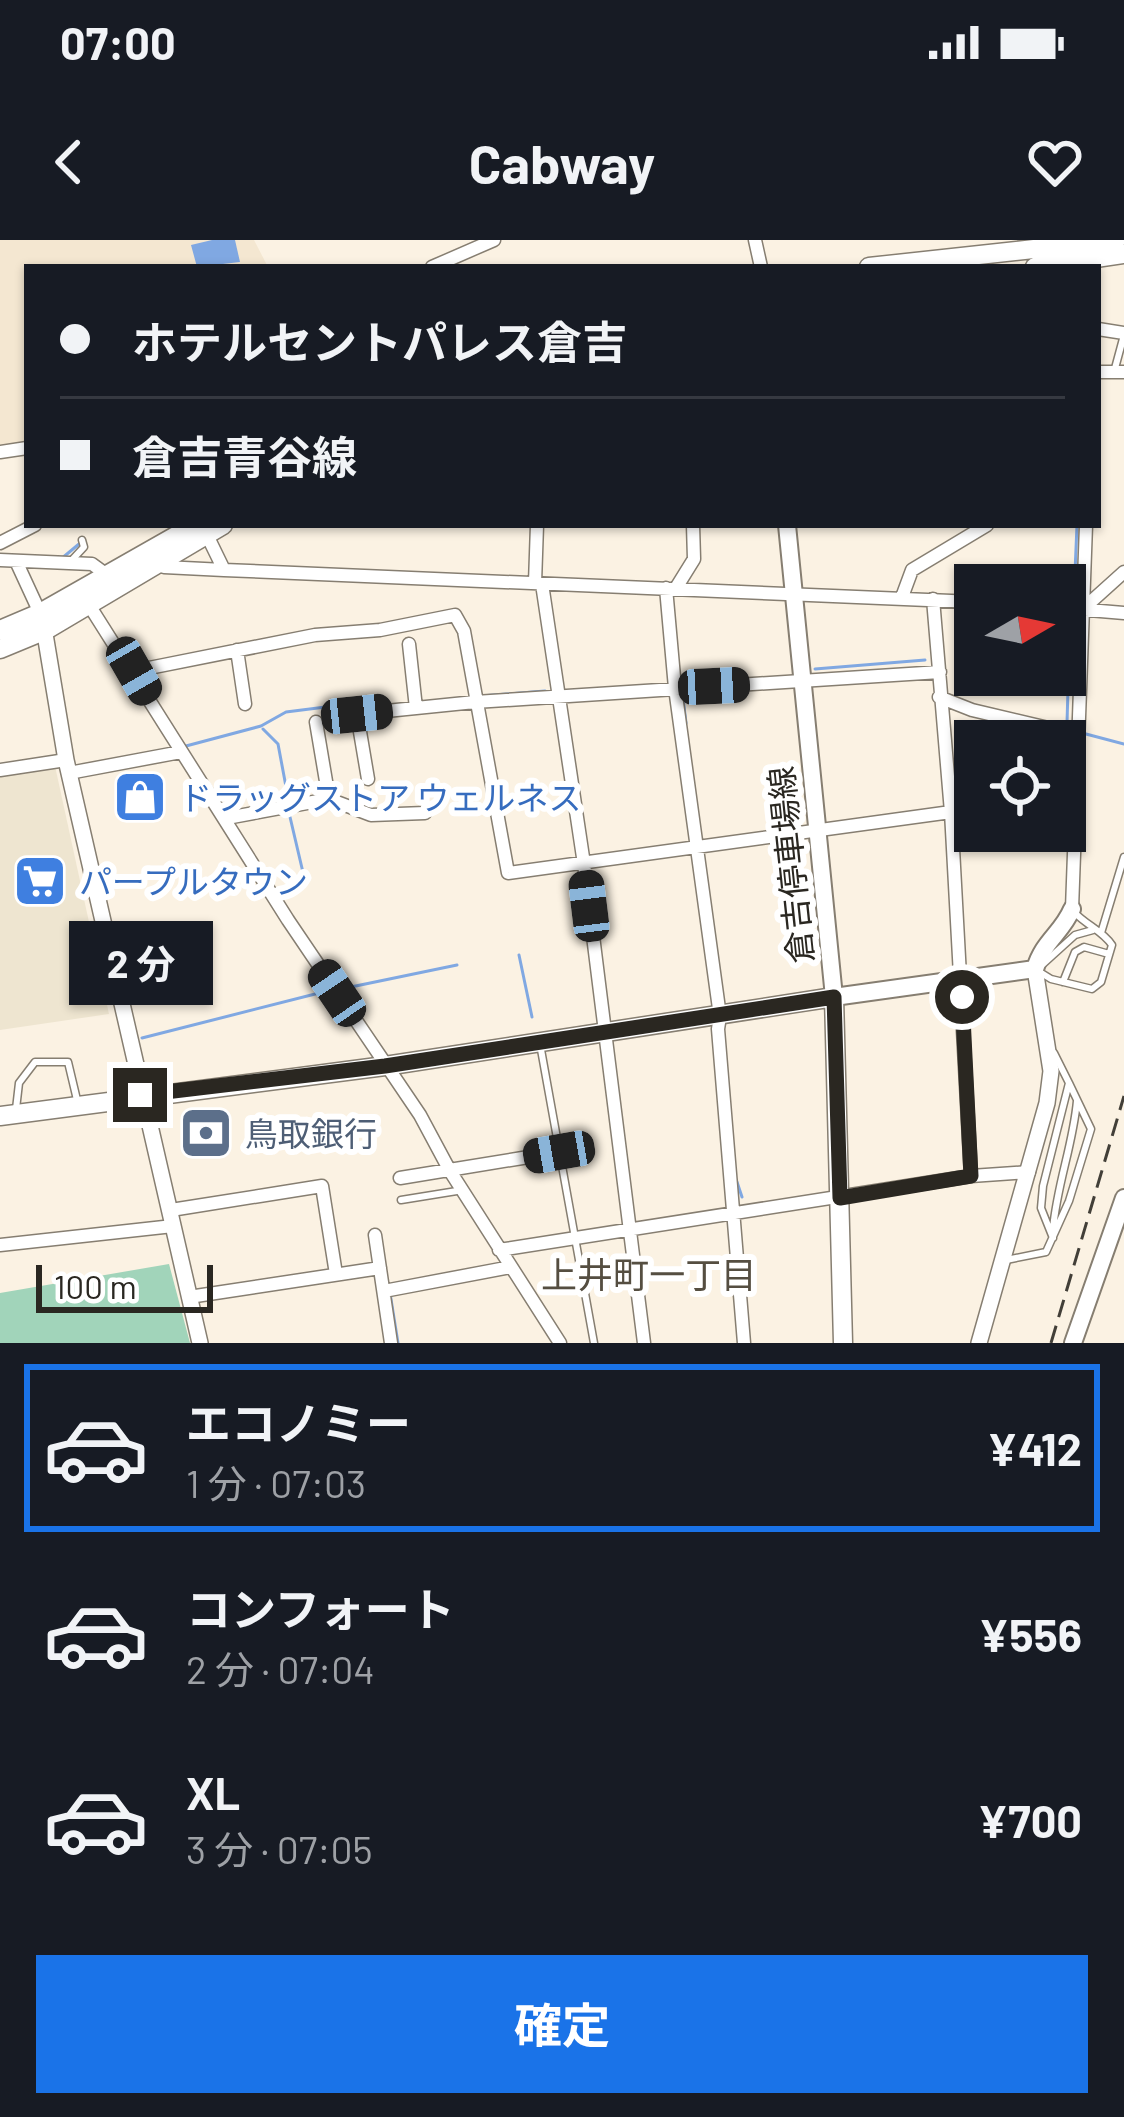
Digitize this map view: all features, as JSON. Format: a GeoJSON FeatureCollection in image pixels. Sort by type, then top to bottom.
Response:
{"type":"FeatureCollection","features":[{"type":"Feature","properties":{"kind":"main road"},"geometry":{"type":"LineString","coordinates":[[910,264],[1102,250],[1124,254]]}},
{"type":"Feature","properties":{"kind":"main road"},"geometry":{"type":"LineString","coordinates":[[1047,264],[1102,250]]}},
{"type":"Feature","properties":{"kind":"main road"},"geometry":{"type":"LineString","coordinates":[[0,649],[107,575],[205,528]]}},
{"type":"Feature","properties":{"kind":"main road"},"geometry":{"type":"LineString","coordinates":[[0,630],[43,622],[89,605],[206,528]]}},
{"type":"Feature","properties":{"kind":"main road","name":"倉吉停車場線"},"geometry":{"type":"LineString","coordinates":[[788,528],[834,997],[1035,968]]}},
{"type":"Feature","properties":{"kind":"main road"},"geometry":{"type":"LineString","coordinates":[[1035,968],[1040,949],[1072,909]]}},
{"type":"Feature","properties":{"kind":"main road"},"geometry":{"type":"LineString","coordinates":[[12,1113],[385,1066],[834,997],[843,1343]]}},
{"type":"Feature","properties":{"kind":"main road"},"geometry":{"type":"LineString","coordinates":[[1073,1343],[1124,1198]]}},
{"type":"Feature","properties":{"kind":"street"},"geometry":{"type":"LineString","coordinates":[[439,264],[494,240]]}},
{"type":"Feature","properties":{"kind":"street"},"geometry":{"type":"LineString","coordinates":[[207,528],[224,570]]}},
{"type":"Feature","properties":{"kind":"street"},"geometry":{"type":"LineString","coordinates":[[536,528],[539,584],[584,864],[644,1343]]}},
{"type":"Feature","properties":{"kind":"street"},"geometry":{"type":"LineString","coordinates":[[693,528],[694,559],[671,588],[675,688],[720,1016],[744,1343]]}},
{"type":"Feature","properties":{"kind":"street"},"geometry":{"type":"LineString","coordinates":[[902,597],[912,570],[982,528]]}},
{"type":"Feature","properties":{"kind":"street"},"geometry":{"type":"LineString","coordinates":[[1085,564],[1086,528]]}},
{"type":"Feature","properties":{"kind":"street"},"geometry":{"type":"LineString","coordinates":[[5,541],[9,560],[43,622],[67,767],[200,1343]]}},
{"type":"Feature","properties":{"kind":"street"},"geometry":{"type":"LineString","coordinates":[[9,560],[92,564],[107,575]]}},
{"type":"Feature","properties":{"kind":"street"},"geometry":{"type":"LineString","coordinates":[[159,562],[164,567],[224,570],[954,600]]}},
{"type":"Feature","properties":{"kind":"street"},"geometry":{"type":"LineString","coordinates":[[1086,606],[1124,572]]}},
{"type":"Feature","properties":{"kind":"street"},"geometry":{"type":"LineString","coordinates":[[933,598],[951,812],[971,1176]]}},
{"type":"Feature","properties":{"kind":"street"},"geometry":{"type":"LineString","coordinates":[[89,605],[288,920],[420,1115],[450,1171],[557,1338]]}},
{"type":"Feature","properties":{"kind":"street"},"geometry":{"type":"LineString","coordinates":[[1086,609],[1124,613]]}},
{"type":"Feature","properties":{"kind":"street"},"geometry":{"type":"LineString","coordinates":[[134,671],[315,635],[380,631],[454,615],[464,631],[508,873],[954,812]]}},
{"type":"Feature","properties":{"kind":"street"},"geometry":{"type":"LineString","coordinates":[[409,644],[416,708]]}},
{"type":"Feature","properties":{"kind":"street"},"geometry":{"type":"LineString","coordinates":[[237,650],[245,704]]}},
{"type":"Feature","properties":{"kind":"street"},"geometry":{"type":"LineString","coordinates":[[368,779],[357,714],[940,672]]}},
{"type":"Feature","properties":{"kind":"street"},"geometry":{"type":"LineString","coordinates":[[938,697],[1013,720]]}},
{"type":"Feature","properties":{"kind":"street"},"geometry":{"type":"LineString","coordinates":[[316,722],[329,799]]}},
{"type":"Feature","properties":{"kind":"street"},"geometry":{"type":"LineString","coordinates":[[0,770],[67,767],[181,752]]}},
{"type":"Feature","properties":{"kind":"street"},"geometry":{"type":"LineString","coordinates":[[226,818],[329,799],[371,815],[425,813]]}},
{"type":"Feature","properties":{"kind":"street"},"geometry":{"type":"LineString","coordinates":[[1071,852],[1072,909]]}},
{"type":"Feature","properties":{"kind":"street"},"geometry":{"type":"LineString","coordinates":[[980,1343],[1047,1103],[1051,1070],[1035,968]]}},
{"type":"Feature","properties":{"kind":"street"},"geometry":{"type":"LineString","coordinates":[[400,1178],[559,1152]]}},
{"type":"Feature","properties":{"kind":"street"},"geometry":{"type":"LineString","coordinates":[[499,1250],[971,1176],[1029,1172]]}},
{"type":"Feature","properties":{"kind":"street"},"geometry":{"type":"LineString","coordinates":[[0,1245],[172,1218],[322,1186],[336,1274]]}},
{"type":"Feature","properties":{"kind":"street"},"geometry":{"type":"LineString","coordinates":[[375,1235],[392,1343]]}},
{"type":"Feature","properties":{"kind":"street"},"geometry":{"type":"LineString","coordinates":[[384,1291],[511,1267]]}},
{"type":"Feature","properties":{"kind":"street"},"geometry":{"type":"LineString","coordinates":[[189,1297],[380,1268]]}},
{"type":"Feature","properties":{"kind":"lane"},"geometry":{"type":"LineString","coordinates":[[1119,372],[1124,334]]}},
{"type":"Feature","properties":{"kind":"lane"},"geometry":{"type":"LineString","coordinates":[[70,563],[84,548],[82,540]]}},
{"type":"Feature","properties":{"kind":"lane"},"geometry":{"type":"LineString","coordinates":[[1097,931],[1124,856]]}},
{"type":"Feature","properties":{"kind":"lane"},"geometry":{"type":"LineString","coordinates":[[1111,899],[1124,877]]}},
{"type":"Feature","properties":{"kind":"lane"},"geometry":{"type":"LineString","coordinates":[[1035,968],[1064,982],[1097,988],[1112,945],[1072,909]]}},
{"type":"Feature","properties":{"kind":"lane"},"geometry":{"type":"LineString","coordinates":[[1035,968],[1053,958],[1075,935],[1097,931]]}},
{"type":"Feature","properties":{"kind":"lane"},"geometry":{"type":"LineString","coordinates":[[1064,982],[1075,952],[1084,947],[1110,954]]}},
{"type":"Feature","properties":{"kind":"lane"},"geometry":{"type":"LineString","coordinates":[[1003,1261],[1046,1252],[1069,1201],[1091,1129],[1047,1038]]}},
{"type":"Feature","properties":{"kind":"lane"},"geometry":{"type":"LineString","coordinates":[[540,1041],[594,1343]]}},
{"type":"Feature","properties":{"kind":"lane"},"geometry":{"type":"LineString","coordinates":[[12,1113],[23,1075],[34,1062],[45,1060],[68,1062],[76,1104]]}},
{"type":"Feature","properties":{"kind":"lane"},"geometry":{"type":"LineString","coordinates":[[1053,1238],[1041,1208],[1043,1186],[1069,1083]]}},
{"type":"Feature","properties":{"kind":"lane"},"geometry":{"type":"LineString","coordinates":[[1053,1238],[1057,1188],[1074,1130],[1077,1097]]}},
{"type":"Feature","properties":{"kind":"lane"},"geometry":{"type":"LineString","coordinates":[[401,1200],[464,1190]]}},
{"type":"Feature","properties":{"kind":"lane"},"geometry":{"type":"LineString","coordinates":[[539,1343],[557,1338]]}},
{"type":"Feature","properties":{"kind":"shaded area"},"geometry":{"type":"Polygon","coordinates":[[[0,240],[254,240],[266,264],[24,264],[24,446],[0,450],[0,240]]]}},
{"type":"Feature","properties":{"kind":"shaded area","name":"パープルタウン"},"geometry":{"type":"Polygon","coordinates":[[[55,766],[109,1014],[0,1030],[0,774],[55,766]]]}},
{"type":"Feature","properties":{"kind":"green space"},"geometry":{"type":"Polygon","coordinates":[[[169,1264],[190,1343],[0,1343],[0,1293],[169,1264]]]}},
{"type":"Feature","properties":{"kind":"water"},"geometry":{"type":"Polygon","coordinates":[[[235,240],[240,262],[196,264],[191,245],[235,240]]]}},
{"type":"Feature","properties":{"kind":"waterway"},"geometry":{"type":"LineString","coordinates":[[1075,564],[1077,528]]}},
{"type":"Feature","properties":{"kind":"waterway"},"geometry":{"type":"LineString","coordinates":[[61,559],[79,544]]}},
{"type":"Feature","properties":{"kind":"waterway"},"geometry":{"type":"LineString","coordinates":[[815,669],[925,660]]}},
{"type":"Feature","properties":{"kind":"waterway"},"geometry":{"type":"LineString","coordinates":[[481,696],[545,691]]}},
{"type":"Feature","properties":{"kind":"waterway"},"geometry":{"type":"LineString","coordinates":[[1067,720],[1068,696]]}},
{"type":"Feature","properties":{"kind":"waterway"},"geometry":{"type":"LineString","coordinates":[[683,698],[686,723]]}},
{"type":"Feature","properties":{"kind":"waterway"},"geometry":{"type":"LineString","coordinates":[[186,746],[261,726],[286,712],[373,701]]}},
{"type":"Feature","properties":{"kind":"waterway"},"geometry":{"type":"LineString","coordinates":[[263,729],[278,744],[287,792]]}},
{"type":"Feature","properties":{"kind":"waterway"},"geometry":{"type":"LineString","coordinates":[[1086,734],[1124,744]]}},
{"type":"Feature","properties":{"kind":"waterway"},"geometry":{"type":"LineString","coordinates":[[290,817],[305,881]]}},
{"type":"Feature","properties":{"kind":"waterway"},"geometry":{"type":"LineString","coordinates":[[519,955],[532,1017]]}},
{"type":"Feature","properties":{"kind":"waterway"},"geometry":{"type":"LineString","coordinates":[[346,988],[457,965]]}},
{"type":"Feature","properties":{"kind":"waterway"},"geometry":{"type":"LineString","coordinates":[[142,1038],[327,991]]}},
{"type":"Feature","properties":{"kind":"waterway"},"geometry":{"type":"LineString","coordinates":[[737,1182],[742,1197]]}},
{"type":"Feature","properties":{"kind":"waterway"},"geometry":{"type":"LineString","coordinates":[[390,1293],[398,1343]]}},
{"type":"Feature","properties":{"kind":"railway"},"geometry":{"type":"LineString","coordinates":[[1051,1343],[1124,1096]]}},
{"type":"Feature","properties":{"kind":"place","name":"ドラッグストア ウェルネス"},"geometry":{"type":"Point","coordinates":[140,797]}},
{"type":"Feature","properties":{"kind":"place","name":"パープルタウン"},"geometry":{"type":"Point","coordinates":[40,881]}},
{"type":"Feature","properties":{"kind":"place","name":"鳥取銀行"},"geometry":{"type":"Point","coordinates":[206,1133]}},
{"type":"Feature","properties":{"kind":"district","name":"上井町一丁目"},"geometry":{"type":"Point","coordinates":[649,1273]}},
{"type":"Feature","properties":{"kind":"route"},"geometry":{"type":"LineString","coordinates":[[140,1095],[385,1066],[834,997],[840,1198],[971,1176],[962,997]]}}]}
